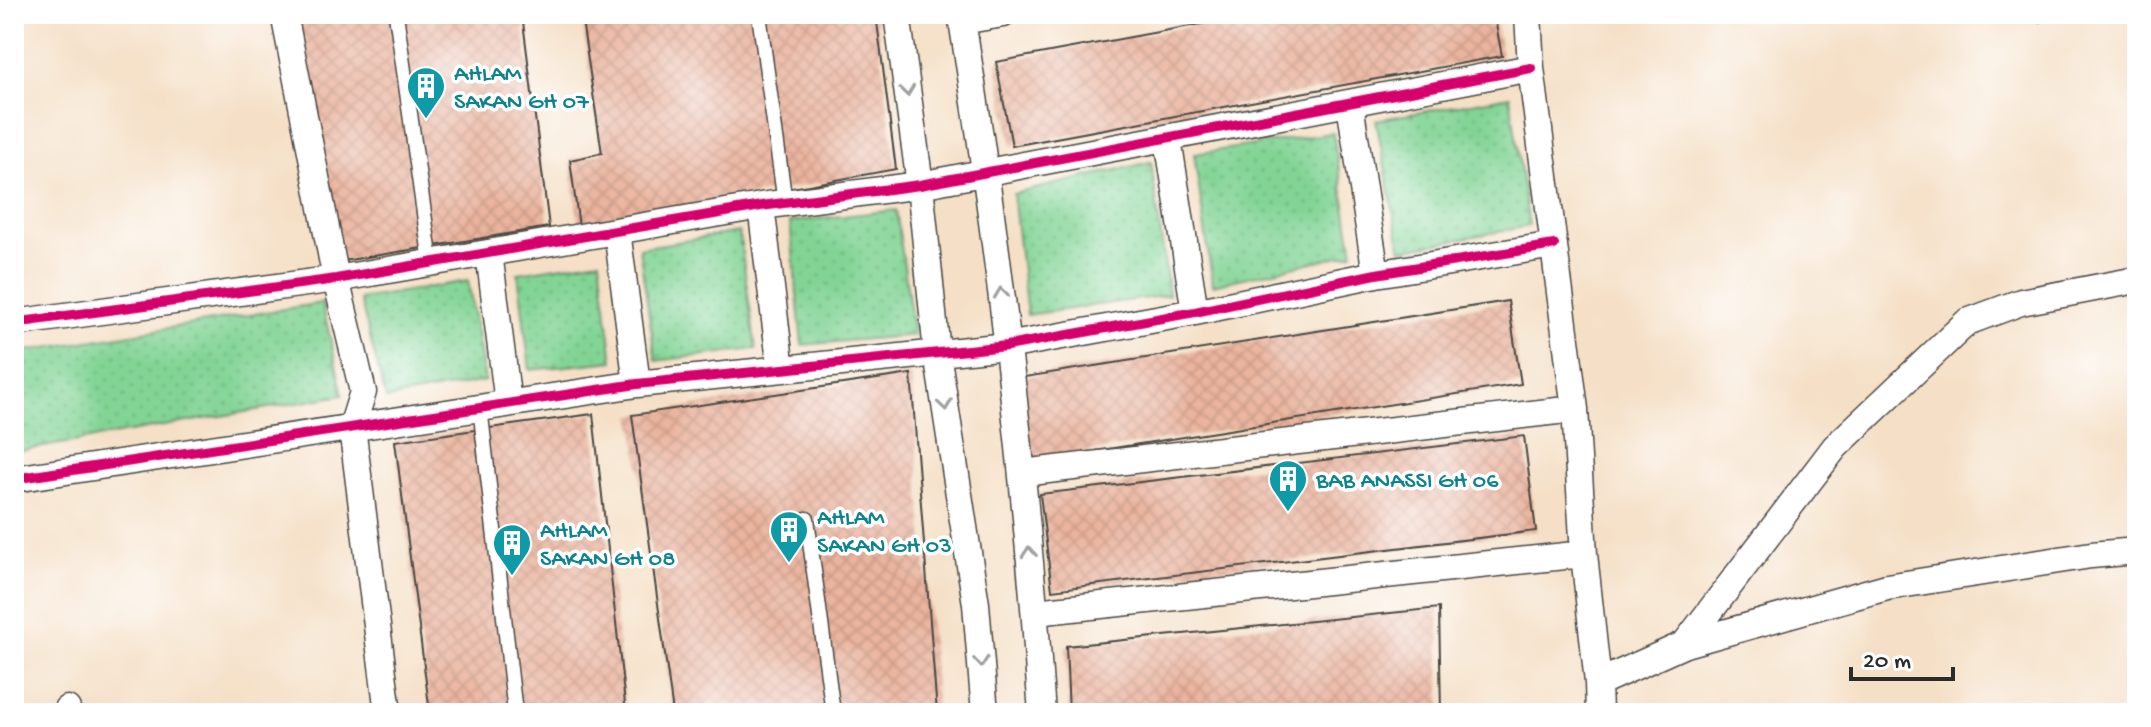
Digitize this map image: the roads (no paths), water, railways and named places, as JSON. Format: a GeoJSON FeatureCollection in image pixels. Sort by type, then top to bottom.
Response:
{"type":"FeatureCollection","features":[{"type":"Feature","properties":{"kind":"street"},"geometry":{"type":"LineString","coordinates":[[284,14],[336,279],[363,392],[352,427],[388,713]]}},
{"type":"Feature","properties":{"kind":"street"},"geometry":{"type":"LineString","coordinates":[[897,14],[920,185],[937,353],[976,604],[985,713]]}},
{"type":"Feature","properties":{"kind":"street"},"geometry":{"type":"LineString","coordinates":[[1003,14],[961,17],[987,173],[1022,473],[1042,713]]}},
{"type":"Feature","properties":{"kind":"street"},"geometry":{"type":"LineString","coordinates":[[1528,14],[1531,68],[1575,409],[1584,554],[1599,713]]}},
{"type":"Feature","properties":{"kind":"street"},"geometry":{"type":"LineString","coordinates":[[14,323],[336,279],[773,204],[920,185],[1531,68]]}},
{"type":"Feature","properties":{"kind":"street"},"geometry":{"type":"LineString","coordinates":[[1350,104],[1376,274]]}},
{"type":"Feature","properties":{"kind":"street"},"geometry":{"type":"LineString","coordinates":[[1168,139],[1195,312]]}},
{"type":"Feature","properties":{"kind":"street"},"geometry":{"type":"LineString","coordinates":[[773,204],[781,369]]}},
{"type":"Feature","properties":{"kind":"street"},"geometry":{"type":"LineString","coordinates":[[617,231],[637,384]]}},
{"type":"Feature","properties":{"kind":"street"},"geometry":{"type":"LineString","coordinates":[[14,479],[637,384],[1007,346],[1195,312],[1376,274],[1554,245]]}},
{"type":"Feature","properties":{"kind":"street"},"geometry":{"type":"LineString","coordinates":[[489,253],[508,403]]}},
{"type":"Feature","properties":{"kind":"street"},"geometry":{"type":"LineString","coordinates":[[1685,644],[1835,447],[1967,322],[2021,302],[2137,280]]}},
{"type":"Feature","properties":{"kind":"street"},"geometry":{"type":"LineString","coordinates":[[1022,473],[1575,409]]}},
{"type":"Feature","properties":{"kind":"street"},"geometry":{"type":"LineString","coordinates":[[1598,683],[1685,644],[1887,587],[2091,555],[2137,551]]}},
{"type":"Feature","properties":{"kind":"street"},"geometry":{"type":"LineString","coordinates":[[1035,612],[1584,554]]}},
{"type":"Feature","properties":{"kind":"lane"},"geometry":{"type":"LineString","coordinates":[[396,14],[431,263]]}},
{"type":"Feature","properties":{"kind":"lane"},"geometry":{"type":"LineString","coordinates":[[759,14],[773,204]]}},
{"type":"Feature","properties":{"kind":"lane"},"geometry":{"type":"LineString","coordinates":[[2022,14],[2040,14]]}},
{"type":"Feature","properties":{"kind":"lane"},"geometry":{"type":"LineString","coordinates":[[480,407],[515,713]]}},
{"type":"Feature","properties":{"kind":"lane"},"geometry":{"type":"LineString","coordinates":[[807,519],[833,713]]}},
{"type":"Feature","properties":{"kind":"place","name":"AHLAM SAKAN GH 07"},"geometry":{"type":"Point","coordinates":[426,120]}},
{"type":"Feature","properties":{"kind":"place","name":"BAB ANASSI GH 06"},"geometry":{"type":"Point","coordinates":[1288,513]}},
{"type":"Feature","properties":{"kind":"place","name":"AHLAM SAKAN GH 03"},"geometry":{"type":"Point","coordinates":[789,564]}},
{"type":"Feature","properties":{"kind":"place","name":"AHLAM SAKAN GH 08"},"geometry":{"type":"Point","coordinates":[512,577]}}]}
